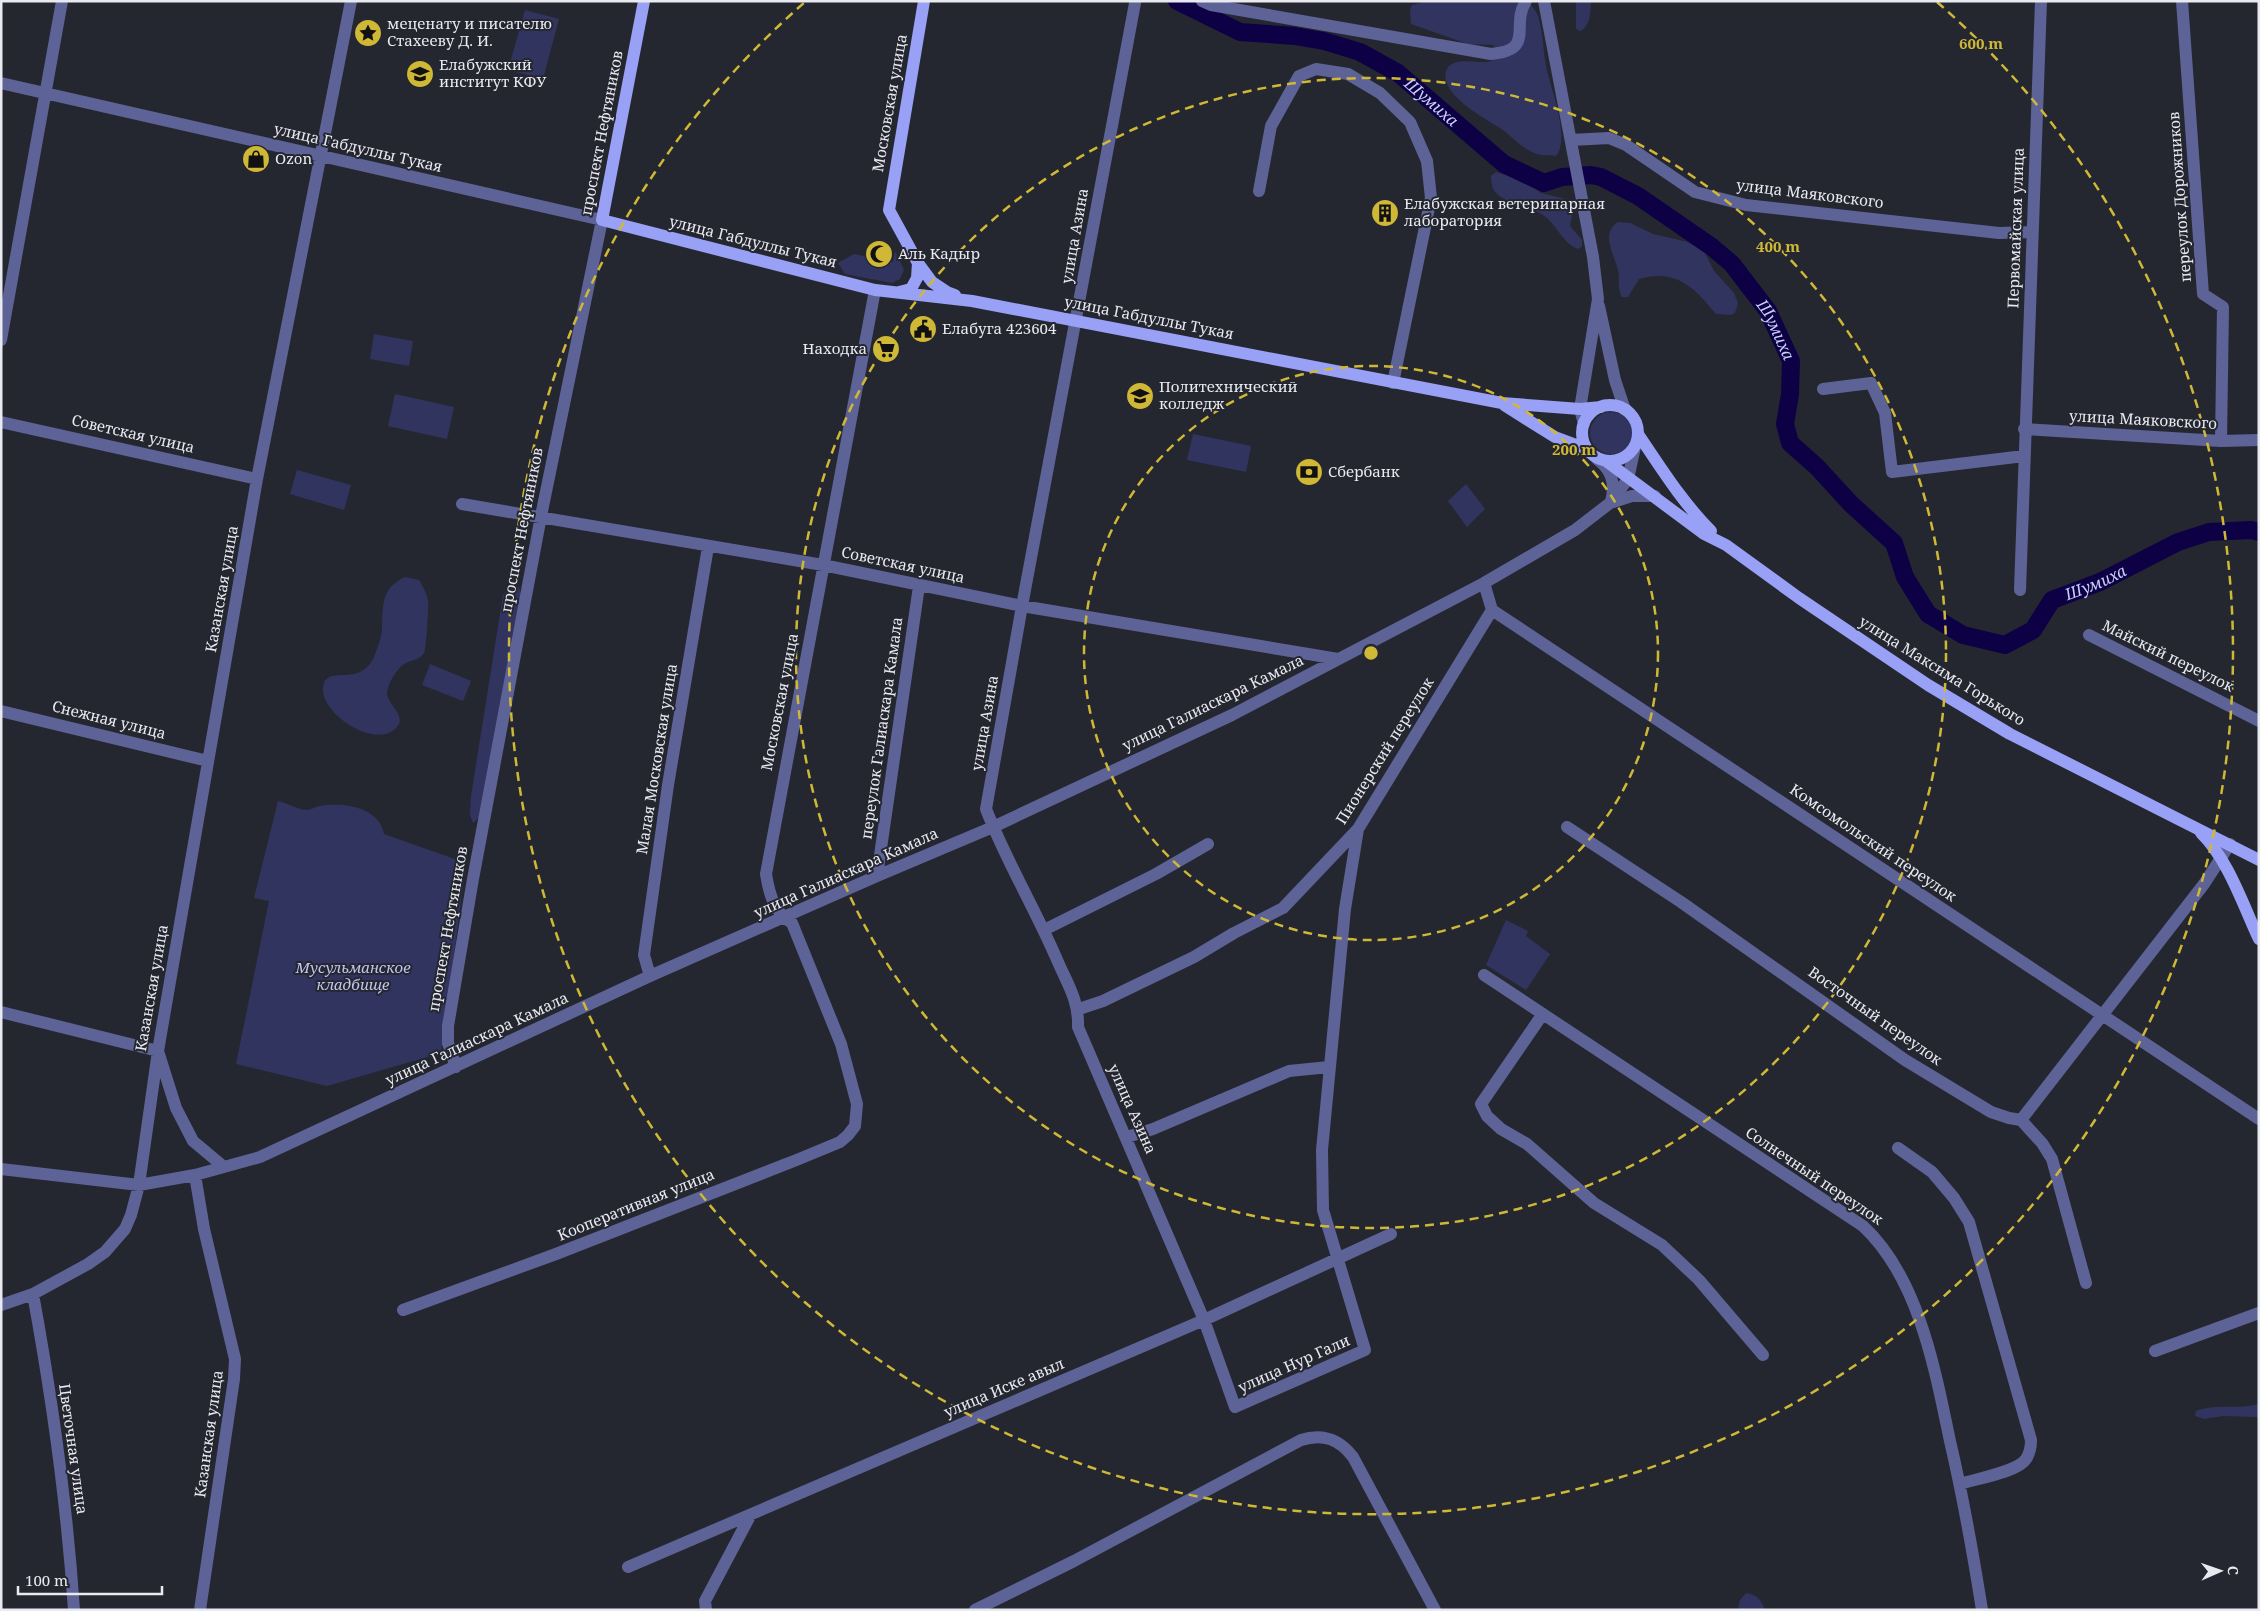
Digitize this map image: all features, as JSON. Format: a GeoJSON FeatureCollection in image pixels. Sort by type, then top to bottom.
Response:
{"type":"FeatureCollection","features":[{"type":"Feature","properties":{"kind":"main road","name":"проспект Нефтяников"},"geometry":{"type":"LineString","coordinates":[[602,220],[644,1]]}},
{"type":"Feature","properties":{"kind":"main road","name":"Московская улица"},"geometry":{"type":"LineString","coordinates":[[918,263],[889,210],[924,1]]}},
{"type":"Feature","properties":{"kind":"main road","name":"улица Габдуллы Тукая"},"geometry":{"type":"LineString","coordinates":[[602,220],[875,290],[972,301],[1502,403],[1580,409],[1601,407]]}},
{"type":"Feature","properties":{"kind":"main road"},"geometry":{"type":"LineString","coordinates":[[894,293],[911,289],[917,278],[918,263]]}},
{"type":"Feature","properties":{"kind":"main road"},"geometry":{"type":"LineString","coordinates":[[918,263],[932,282],[947,292],[972,301]]}},
{"type":"Feature","properties":{"kind":"main road","name":"улица Габдуллы Тукая"},"geometry":{"type":"LineString","coordinates":[[1502,403],[1555,437],[1587,449]]}},
{"type":"Feature","properties":{"kind":"main road"},"geometry":{"type":"LineString","coordinates":[[1587,449],[1582,432],[1588,416],[1601,407],[1614,406],[1626,410]]}},
{"type":"Feature","properties":{"kind":"main road","name":"улица Максима Горького"},"geometry":{"type":"LineString","coordinates":[[1626,410],[1637,424],[1638,434],[1682,499],[1726,545]]}},
{"type":"Feature","properties":{"kind":"main road"},"geometry":{"type":"LineString","coordinates":[[1602,460],[1623,458],[1635,447],[1638,434]]}},
{"type":"Feature","properties":{"kind":"main road","name":"улица Максима Горького"},"geometry":{"type":"LineString","coordinates":[[1587,449],[1655,496],[1704,534],[1726,545],[1799,598],[1920,680],[2002,730],[2259,860]]}},
{"type":"Feature","properties":{"kind":"main road"},"geometry":{"type":"LineString","coordinates":[[2192,825],[2211,843],[2221,858],[2259,939]]}},
{"type":"Feature","properties":{"kind":"street"},"geometry":{"type":"LineString","coordinates":[[1,340],[62,1]]}},
{"type":"Feature","properties":{"kind":"street","name":"Казанская улица"},"geometry":{"type":"LineString","coordinates":[[1,1305],[33,1294],[88,1264],[116,1242],[131,1216],[139,1185],[158,1051],[257,479],[351,1]]}},
{"type":"Feature","properties":{"kind":"street"},"geometry":{"type":"LineString","coordinates":[[1202,1],[1211,5],[1491,54],[1507,52],[1514,47],[1518,40],[1521,14],[1526,1]]}},
{"type":"Feature","properties":{"kind":"street"},"geometry":{"type":"LineString","coordinates":[[1544,1],[1571,140],[1598,299],[1615,380],[1626,410]]}},
{"type":"Feature","properties":{"kind":"street","name":"Первомайская улица"},"geometry":{"type":"LineString","coordinates":[[2020,590],[2024,429],[2041,1]]}},
{"type":"Feature","properties":{"kind":"street","name":"переулок Дорожников"},"geometry":{"type":"LineString","coordinates":[[2182,1],[2203,294],[2223,307],[2221,441]]}},
{"type":"Feature","properties":{"kind":"street","name":"улица Азина"},"geometry":{"type":"LineString","coordinates":[[1135,3],[1022,606],[986,809],[1044,930],[1079,1009],[1078,1027],[1127,1137],[1204,1320],[1235,1408]]}},
{"type":"Feature","properties":{"kind":"street"},"geometry":{"type":"LineString","coordinates":[[1259,191],[1270,126],[1299,76],[1316,69],[1348,74],[1380,93],[1410,122],[1426,161],[1431,198],[1393,383]]}},
{"type":"Feature","properties":{"kind":"street","name":"улица Габдуллы Тукая"},"geometry":{"type":"LineString","coordinates":[[1,83],[602,220]]}},
{"type":"Feature","properties":{"kind":"street","name":"улица Маяковского"},"geometry":{"type":"LineString","coordinates":[[1571,140],[1609,138],[1626,145],[1695,192],[1746,205],[1999,233],[2032,232]]}},
{"type":"Feature","properties":{"kind":"street","name":"проспект Нефтяников"},"geometry":{"type":"LineString","coordinates":[[456,1067],[448,1043],[448,1026],[475,865],[541,516],[602,220]]}},
{"type":"Feature","properties":{"kind":"street","name":"Московская улица"},"geometry":{"type":"LineString","coordinates":[[858,1104],[841,1044],[817,981],[792,923],[778,911],[768,888],[767,862],[875,290]]}},
{"type":"Feature","properties":{"kind":"street"},"geometry":{"type":"LineString","coordinates":[[1584,424],[1580,409],[1598,299]]}},
{"type":"Feature","properties":{"kind":"street"},"geometry":{"type":"LineString","coordinates":[[1822,389],[1871,383],[1885,413],[1892,472],[2014,459],[2024,456]]}},
{"type":"Feature","properties":{"kind":"street","name":"Советская улица"},"geometry":{"type":"LineString","coordinates":[[1,422],[257,479]]}},
{"type":"Feature","properties":{"kind":"street","name":"улица Маяковского"},"geometry":{"type":"LineString","coordinates":[[2024,429],[2221,441],[2259,440]]}},
{"type":"Feature","properties":{"kind":"street","name":"улица Галиаскара Камала"},"geometry":{"type":"LineString","coordinates":[[1,1169],[139,1185],[195,1175],[260,1157],[650,976],[993,827],[1232,715],[1484,583],[1575,530],[1610,503],[1628,479],[1635,447]]}},
{"type":"Feature","properties":{"kind":"street"},"geometry":{"type":"LineString","coordinates":[[1602,460],[1612,478],[1613,491],[1610,503]]}},
{"type":"Feature","properties":{"kind":"street"},"geometry":{"type":"LineString","coordinates":[[1610,503],[1632,496],[1655,496]]}},
{"type":"Feature","properties":{"kind":"street","name":"Советская улица"},"geometry":{"type":"LineString","coordinates":[[462,504],[823,565],[1022,606],[1338,659]]}},
{"type":"Feature","properties":{"kind":"street","name":"Малая Московская улица"},"geometry":{"type":"LineString","coordinates":[[650,976],[644,955],[668,785],[708,547]]}},
{"type":"Feature","properties":{"kind":"street"},"geometry":{"type":"LineString","coordinates":[[1484,583],[1492,610]]}},
{"type":"Feature","properties":{"kind":"street","name":"переулок Галиаскара Камала"},"geometry":{"type":"LineString","coordinates":[[877,876],[918,586]]}},
{"type":"Feature","properties":{"kind":"street","name":"Пионерский переулок"},"geometry":{"type":"LineString","coordinates":[[1079,1009],[1103,1001],[1194,957],[1234,933],[1283,908],[1358,829],[1492,610]]}},
{"type":"Feature","properties":{"kind":"street","name":"Комсомольский переулок"},"geometry":{"type":"LineString","coordinates":[[1492,610],[2259,1119]]}},
{"type":"Feature","properties":{"kind":"street","name":"Майский переулок"},"geometry":{"type":"LineString","coordinates":[[2089,635],[2259,721]]}},
{"type":"Feature","properties":{"kind":"street","name":"Снежная улица"},"geometry":{"type":"LineString","coordinates":[[1,711],[208,761]]}},
{"type":"Feature","properties":{"kind":"street","name":"Восточный переулок"},"geometry":{"type":"LineString","coordinates":[[1567,827],[1681,902],[1905,1060],[1991,1112],[2021,1120]]}},
{"type":"Feature","properties":{"kind":"street"},"geometry":{"type":"LineString","coordinates":[[1337,1259],[1323,1210],[1322,1150],[1345,909],[1358,829]]}},
{"type":"Feature","properties":{"kind":"street"},"geometry":{"type":"LineString","coordinates":[[1044,930],[1156,874],[1208,844]]}},
{"type":"Feature","properties":{"kind":"street"},"geometry":{"type":"LineString","coordinates":[[2086,1283],[2052,1159],[2042,1142],[2021,1120],[2204,884],[2230,844]]}},
{"type":"Feature","properties":{"kind":"street","name":"Солнечный переулок"},"geometry":{"type":"LineString","coordinates":[[1484,975],[1863,1226],[1877,1240],[1904,1282],[1934,1369],[1970,1530],[1982,1610]]}},
{"type":"Feature","properties":{"kind":"street"},"geometry":{"type":"LineString","coordinates":[[1,1012],[158,1051],[176,1108],[192,1141],[224,1167]]}},
{"type":"Feature","properties":{"kind":"street"},"geometry":{"type":"LineString","coordinates":[[1542,1015],[1481,1104],[1487,1116],[1501,1129],[1527,1144],[1594,1203],[1662,1245],[1699,1280],[1763,1355]]}},
{"type":"Feature","properties":{"kind":"street"},"geometry":{"type":"LineString","coordinates":[[1127,1137],[1153,1129],[1290,1071],[1330,1067]]}},
{"type":"Feature","properties":{"kind":"street","name":"Кооперативная улица"},"geometry":{"type":"LineString","coordinates":[[402,1310],[556,1254],[840,1142],[855,1126],[858,1104]]}},
{"type":"Feature","properties":{"kind":"street"},"geometry":{"type":"LineString","coordinates":[[1898,1148],[1932,1172],[1954,1198],[1969,1222],[2031,1440],[2026,1460],[2015,1468],[1960,1484]]}},
{"type":"Feature","properties":{"kind":"street","name":"Казанская улица"},"geometry":{"type":"LineString","coordinates":[[195,1175],[204,1229],[235,1359],[234,1378],[200,1610]]}},
{"type":"Feature","properties":{"kind":"street","name":"улица Иске авыл"},"geometry":{"type":"LineString","coordinates":[[628,1567],[1204,1320],[1392,1234]]}},
{"type":"Feature","properties":{"kind":"street","name":"улица Нур Гали"},"geometry":{"type":"LineString","coordinates":[[1235,1408],[1365,1350],[1337,1259]]}},
{"type":"Feature","properties":{"kind":"street","name":"Цветочная улица"},"geometry":{"type":"LineString","coordinates":[[33,1294],[69,1539],[74,1610]]}},
{"type":"Feature","properties":{"kind":"street"},"geometry":{"type":"LineString","coordinates":[[2155,1351],[2259,1313]]}},
{"type":"Feature","properties":{"kind":"street"},"geometry":{"type":"LineString","coordinates":[[974,1610],[1074,1561],[1301,1440],[1320,1436],[1336,1441],[1353,1457],[1434,1610]]}},
{"type":"Feature","properties":{"kind":"street"},"geometry":{"type":"LineString","coordinates":[[706,1610],[705,1601],[750,1516]]}},
{"type":"Feature","properties":{"kind":"green space"},"geometry":{"type":"Polygon","coordinates":[[[1428,1],[1527,1],[1534,8],[1540,22],[1546,66],[1560,125],[1560,148],[1556,156],[1539,155],[1532,152],[1455,96],[1446,78],[1447,69],[1450,65],[1466,61],[1490,62],[1498,57],[1497,49],[1493,45],[1468,44],[1411,24],[1410,9],[1412,5],[1428,1]]]}},
{"type":"Feature","properties":{"kind":"green space"},"geometry":{"type":"Polygon","coordinates":[[[1576,1],[1591,1],[1587,25],[1581,31],[1576,29],[1576,1]]]}},
{"type":"Feature","properties":{"kind":"green space"},"geometry":{"type":"Polygon","coordinates":[[[525,10],[559,19],[543,79],[508,70],[525,10]]]}},
{"type":"Feature","properties":{"kind":"green space"},"geometry":{"type":"Polygon","coordinates":[[[1496,172],[1527,182],[1541,193],[1565,199],[1573,211],[1570,226],[1582,240],[1582,246],[1579,249],[1573,247],[1543,215],[1506,200],[1497,194],[1493,188],[1491,178],[1496,172]]]}},
{"type":"Feature","properties":{"kind":"green space"},"geometry":{"type":"Polygon","coordinates":[[[1618,222],[1630,223],[1653,234],[1688,242],[1705,253],[1714,271],[1734,293],[1738,303],[1735,313],[1731,315],[1716,314],[1700,296],[1684,283],[1664,276],[1639,279],[1628,297],[1622,297],[1618,270],[1611,251],[1609,238],[1610,232],[1618,222]]]}},
{"type":"Feature","properties":{"kind":"green space"},"geometry":{"type":"Polygon","coordinates":[[[895,251],[904,270],[900,279],[892,283],[845,274],[838,263],[854,254],[893,262],[895,251]]]}},
{"type":"Feature","properties":{"kind":"green space"},"geometry":{"type":"Polygon","coordinates":[[[374,334],[413,341],[409,366],[370,359],[374,334]]]}},
{"type":"Feature","properties":{"kind":"green space"},"geometry":{"type":"Polygon","coordinates":[[[395,394],[454,407],[447,439],[388,426],[395,394]]]}},
{"type":"Feature","properties":{"kind":"green space"},"geometry":{"type":"Polygon","coordinates":[[[1615,412],[1623,415],[1629,421],[1632,433],[1629,445],[1623,451],[1607,454],[1599,451],[1593,445],[1590,429],[1593,421],[1599,415],[1615,412]]]}},
{"type":"Feature","properties":{"kind":"green space"},"geometry":{"type":"Polygon","coordinates":[[[1193,434],[1251,446],[1246,472],[1187,460],[1193,434]]]}},
{"type":"Feature","properties":{"kind":"green space"},"geometry":{"type":"Polygon","coordinates":[[[297,470],[351,485],[344,510],[290,494],[297,470]]]}},
{"type":"Feature","properties":{"kind":"green space"},"geometry":{"type":"Polygon","coordinates":[[[1466,484],[1485,509],[1467,527],[1448,501],[1466,484]]]}},
{"type":"Feature","properties":{"kind":"green space"},"geometry":{"type":"Polygon","coordinates":[[[405,577],[419,580],[425,590],[428,618],[425,650],[420,657],[404,664],[389,685],[388,697],[400,718],[397,727],[387,733],[375,734],[362,731],[337,715],[328,705],[323,694],[324,683],[333,676],[354,674],[368,666],[374,657],[382,632],[383,605],[387,592],[397,581],[405,577]]]}},
{"type":"Feature","properties":{"kind":"green space"},"geometry":{"type":"Polygon","coordinates":[[[519,587],[521,596],[480,817],[473,823],[470,815],[471,796],[503,595],[509,588],[519,587]]]}},
{"type":"Feature","properties":{"kind":"green space"},"geometry":{"type":"Polygon","coordinates":[[[430,664],[471,681],[463,701],[422,685],[430,664]]]}},
{"type":"Feature","properties":{"kind":"green space","name":"Мусульманское кладбище"},"geometry":{"type":"Polygon","coordinates":[[[278,801],[304,810],[329,805],[359,808],[375,818],[381,825],[384,834],[466,863],[441,1053],[327,1086],[236,1064],[269,901],[254,898],[278,801]]]}},
{"type":"Feature","properties":{"kind":"green space"},"geometry":{"type":"Polygon","coordinates":[[[1506,920],[1528,931],[1526,936],[1550,954],[1526,990],[1486,965],[1506,920]]]}},
{"type":"Feature","properties":{"kind":"green space"},"geometry":{"type":"Polygon","coordinates":[[[2259,1404],[2259,1417],[2223,1416],[2204,1419],[2195,1416],[2196,1411],[2211,1407],[2259,1404]]]}},
{"type":"Feature","properties":{"kind":"green space"},"geometry":{"type":"Polygon","coordinates":[[[1746,1593],[1758,1598],[1765,1610],[1738,1610],[1740,1600],[1746,1593]]]}},
{"type":"Feature","properties":{"kind":"waterway","name":"Шумиха"},"geometry":{"type":"LineString","coordinates":[[1177,1],[1240,32],[1295,36],[1324,41],[1360,52],[1398,73],[1504,164],[1544,183],[1562,177],[1591,175],[1601,177],[1638,196],[1712,247],[1732,264],[1768,311],[1791,361],[1790,394],[1785,424],[1790,443],[1817,467],[1851,504],[1894,543],[1905,577],[1928,614],[1963,635],[2005,645],[2033,630],[2052,600],[2100,582],[2178,542],[2209,532],[2251,530],[2259,532]]}},
{"type":"Feature","properties":{"kind":"place","name":"меценату и писателю Стахееву Д. И."},"geometry":{"type":"Point","coordinates":[368,33]}},
{"type":"Feature","properties":{"kind":"place","name":"Елабужский институт КФУ"},"geometry":{"type":"Point","coordinates":[420,74]}},
{"type":"Feature","properties":{"kind":"place","name":"Ozon"},"geometry":{"type":"Point","coordinates":[256,159]}},
{"type":"Feature","properties":{"kind":"place","name":"Елабужская ветеринарная лаборатория"},"geometry":{"type":"Point","coordinates":[1385,213]}},
{"type":"Feature","properties":{"kind":"place","name":"Аль Кадыр"},"geometry":{"type":"Point","coordinates":[879,254]}},
{"type":"Feature","properties":{"kind":"place","name":"Елабуга 423604"},"geometry":{"type":"Point","coordinates":[923,329]}},
{"type":"Feature","properties":{"kind":"place","name":"Находка"},"geometry":{"type":"Point","coordinates":[886,349]}},
{"type":"Feature","properties":{"kind":"place","name":"Политехнический колледж"},"geometry":{"type":"Point","coordinates":[1140,396]}},
{"type":"Feature","properties":{"kind":"place","name":"Сбербанк"},"geometry":{"type":"Point","coordinates":[1309,472]}}]}
